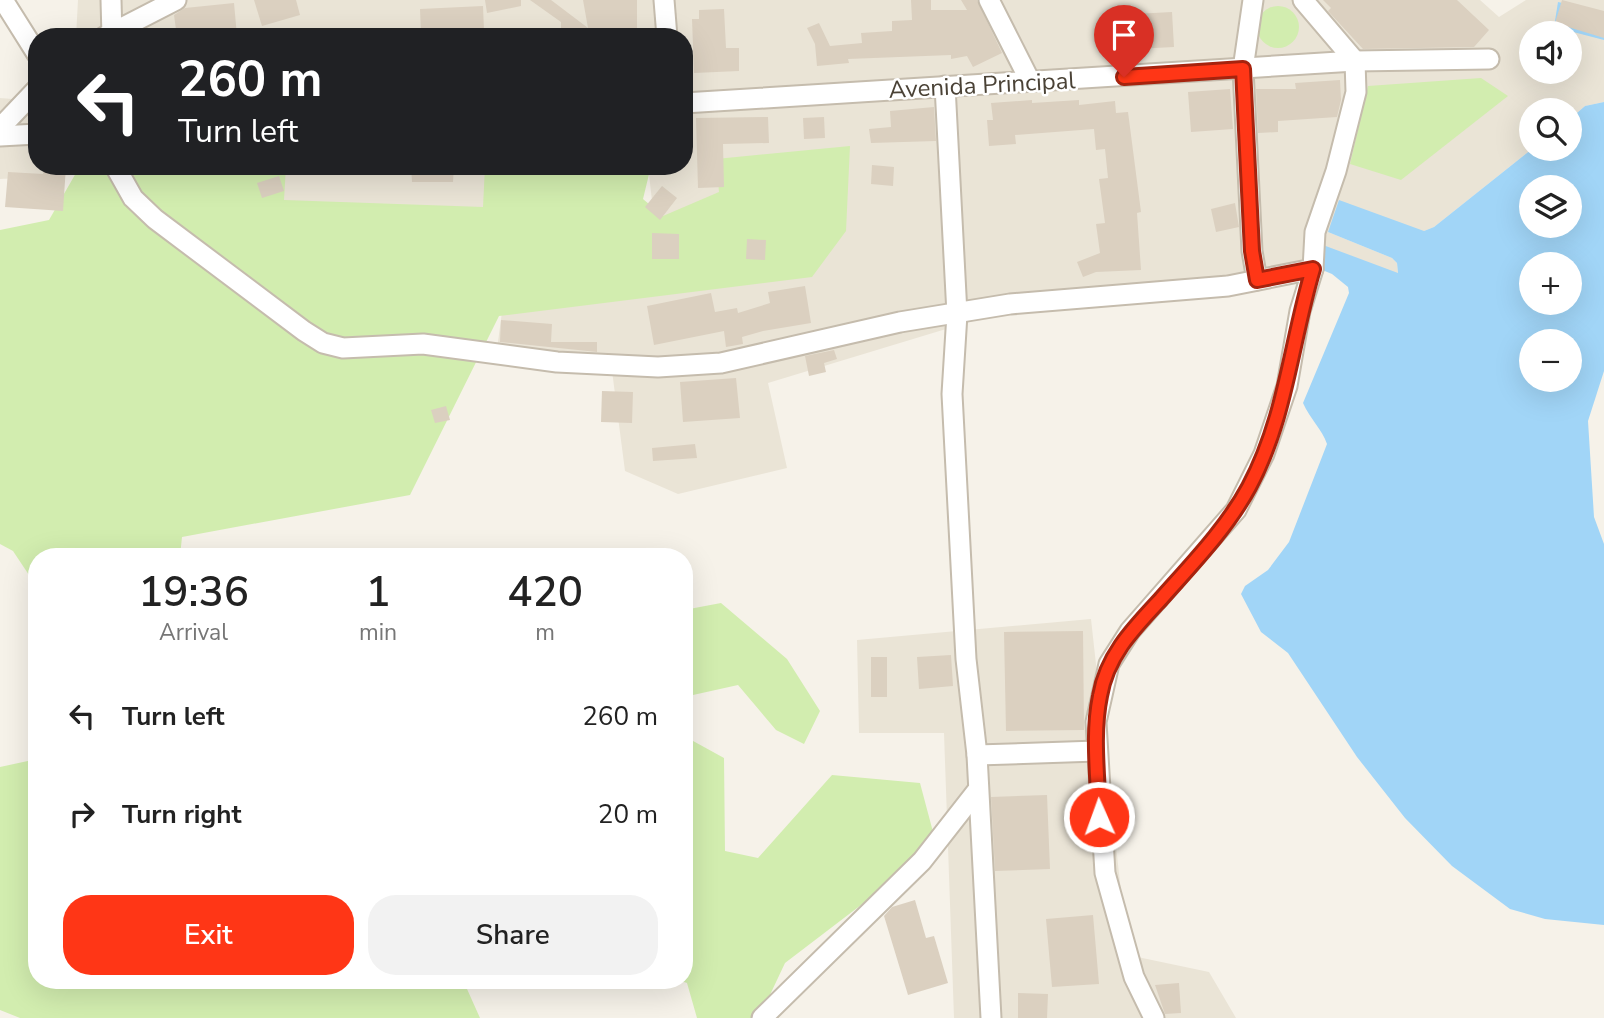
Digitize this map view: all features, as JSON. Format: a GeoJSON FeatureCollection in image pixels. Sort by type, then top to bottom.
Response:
{"type":"FeatureCollection","features":[{"type":"Feature","properties":{"kind":"street"},"geometry":{"type":"LineString","coordinates":[[3,0],[28,40]]}},
{"type":"Feature","properties":{"kind":"street"},"geometry":{"type":"LineString","coordinates":[[110,28],[111,0]]}},
{"type":"Feature","properties":{"kind":"street"},"geometry":{"type":"LineString","coordinates":[[123,28],[176,0]]}},
{"type":"Feature","properties":{"kind":"street"},"geometry":{"type":"LineString","coordinates":[[664,0],[666,28]]}},
{"type":"Feature","properties":{"kind":"street"},"geometry":{"type":"LineString","coordinates":[[989,0],[1030,81]]}},
{"type":"Feature","properties":{"kind":"street"},"geometry":{"type":"LineString","coordinates":[[1253,0],[1243,69],[1252,251],[1257,280]]}},
{"type":"Feature","properties":{"kind":"street"},"geometry":{"type":"LineString","coordinates":[[1154,1018],[1134,977],[1105,873],[1096,722],[1109,664],[1130,631],[1236,510],[1264,454],[1287,386],[1300,311],[1313,269],[1315,232],[1354,103],[1355,61],[1303,0]]}},
{"type":"Feature","properties":{"kind":"street","name":"Avenida Principal"},"geometry":{"type":"LineString","coordinates":[[693,102],[1355,61],[1489,59]]}},
{"type":"Feature","properties":{"kind":"street"},"geometry":{"type":"LineString","coordinates":[[945,86],[957,314],[952,394],[967,659],[977,755],[976,792],[990,1018]]}},
{"type":"Feature","properties":{"kind":"street"},"geometry":{"type":"LineString","coordinates":[[0,128],[28,98]]}},
{"type":"Feature","properties":{"kind":"street"},"geometry":{"type":"LineString","coordinates":[[0,136],[28,134]]}},
{"type":"Feature","properties":{"kind":"street"},"geometry":{"type":"LineString","coordinates":[[120,175],[133,198],[155,219],[304,331],[323,343],[343,348],[424,344],[557,362],[658,367],[721,363],[900,322],[1010,304],[1228,286],[1313,269]]}},
{"type":"Feature","properties":{"kind":"street"},"geometry":{"type":"LineString","coordinates":[[977,755],[1097,751]]}},
{"type":"Feature","properties":{"kind":"street"},"geometry":{"type":"LineString","coordinates":[[762,1018],[922,861],[976,792]]}},
{"type":"Feature","properties":{"kind":"shaded area"},"geometry":{"type":"Polygon","coordinates":[[[78,0],[1480,0],[1499,17],[1526,0],[1604,0],[1604,102],[1582,109],[1582,98],[1519,98],[1519,159],[1434,227],[1424,231],[1328,232],[1392,258],[1397,263],[1398,274],[1315,267],[1000,308],[979,319],[768,383],[787,468],[678,494],[625,471],[611,363],[495,364],[506,282],[656,235],[649,175],[693,175],[693,28],[76,28],[78,0]]]}},
{"type":"Feature","properties":{"kind":"shaded area"},"geometry":{"type":"Polygon","coordinates":[[[0,98],[28,100],[28,175],[73,175],[0,179],[0,98]]]}},
{"type":"Feature","properties":{"kind":"shaded area"},"geometry":{"type":"Polygon","coordinates":[[[252,175],[488,175],[491,213],[255,209],[252,175]]]}},
{"type":"Feature","properties":{"kind":"shaded area"},"geometry":{"type":"Polygon","coordinates":[[[1091,619],[1128,955],[1209,972],[1236,1018],[954,1018],[944,733],[859,733],[857,640],[1091,619]]]}},
{"type":"Feature","properties":{"kind":"green space"},"geometry":{"type":"Polygon","coordinates":[[[1278,6],[1293,12],[1299,27],[1293,42],[1278,48],[1263,42],[1257,27],[1263,12],[1278,6]]]}},
{"type":"Feature","properties":{"kind":"green space"},"geometry":{"type":"Polygon","coordinates":[[[1481,78],[1508,96],[1401,180],[1350,164],[1368,86],[1481,78]]]}},
{"type":"Feature","properties":{"kind":"green space"},"geometry":{"type":"Polygon","coordinates":[[[850,146],[846,231],[812,277],[499,316],[410,495],[182,537],[181,548],[28,548],[28,574],[13,551],[0,544],[0,230],[49,220],[75,175],[285,175],[284,200],[483,207],[485,175],[649,175],[643,199],[663,216],[719,192],[716,159],[850,146]]]}},
{"type":"Feature","properties":{"kind":"green space"},"geometry":{"type":"Polygon","coordinates":[[[721,603],[787,659],[820,711],[804,744],[776,730],[738,685],[693,695],[693,608],[721,603]]]}},
{"type":"Feature","properties":{"kind":"green space"},"geometry":{"type":"Polygon","coordinates":[[[693,741],[724,758],[725,851],[758,858],[832,775],[920,783],[937,847],[785,963],[759,1018],[697,1018],[689,989],[693,989],[693,741]]]}},
{"type":"Feature","properties":{"kind":"green space"},"geometry":{"type":"Polygon","coordinates":[[[28,761],[28,989],[467,989],[480,1018],[20,1018],[0,1010],[0,767],[28,761]]]}},
{"type":"Feature","properties":{"kind":"water"},"geometry":{"type":"Polygon","coordinates":[[[1558,2],[1604,13],[1604,40],[1582,34],[1582,21],[1555,21],[1558,2]]]}},
{"type":"Feature","properties":{"kind":"water"},"geometry":{"type":"Polygon","coordinates":[[[1604,102],[1604,371],[1588,421],[1594,517],[1604,544],[1604,925],[1545,919],[1510,909],[1452,866],[1405,818],[1357,757],[1288,653],[1261,632],[1241,594],[1245,586],[1268,570],[1289,542],[1327,444],[1303,403],[1349,293],[1348,287],[1332,274],[1315,267],[1323,245],[1398,273],[1397,263],[1392,258],[1328,232],[1339,200],[1424,231],[1434,227],[1519,159],[1582,161],[1582,109],[1604,102]]]}},
{"type":"Feature","properties":{"kind":"building"},"geometry":{"type":"Polygon","coordinates":[[[254,0],[296,0],[300,15],[262,26],[254,0]]]}},
{"type":"Feature","properties":{"kind":"building"},"geometry":{"type":"Polygon","coordinates":[[[485,0],[521,0],[521,6],[487,13],[485,0]]]}},
{"type":"Feature","properties":{"kind":"building"},"geometry":{"type":"Polygon","coordinates":[[[530,0],[551,0],[588,28],[561,28],[561,22],[530,0]]]}},
{"type":"Feature","properties":{"kind":"building"},"geometry":{"type":"Polygon","coordinates":[[[583,0],[637,0],[637,28],[588,28],[583,0]]]}},
{"type":"Feature","properties":{"kind":"building"},"geometry":{"type":"Polygon","coordinates":[[[911,0],[931,0],[931,10],[967,10],[961,0],[977,0],[1002,53],[973,67],[967,56],[951,59],[951,55],[848,59],[849,63],[817,66],[815,44],[807,28],[819,23],[830,46],[862,43],[861,33],[892,31],[892,21],[912,20],[911,0]]]}},
{"type":"Feature","properties":{"kind":"building"},"geometry":{"type":"Polygon","coordinates":[[[1323,0],[1457,0],[1489,30],[1474,47],[1363,49],[1328,11],[1331,8],[1323,0]]]}},
{"type":"Feature","properties":{"kind":"building"},"geometry":{"type":"Polygon","coordinates":[[[1562,0],[1604,11],[1604,38],[1582,31],[1582,21],[1556,21],[1562,0]]]}},
{"type":"Feature","properties":{"kind":"building"},"geometry":{"type":"Polygon","coordinates":[[[234,3],[236,28],[176,28],[174,15],[185,8],[234,3]]]}},
{"type":"Feature","properties":{"kind":"building"},"geometry":{"type":"Polygon","coordinates":[[[483,6],[484,28],[421,28],[420,9],[483,6]]]}},
{"type":"Feature","properties":{"kind":"building"},"geometry":{"type":"Polygon","coordinates":[[[724,9],[726,48],[739,48],[739,71],[694,73],[692,19],[699,19],[699,10],[724,9]]]}},
{"type":"Feature","properties":{"kind":"building"},"geometry":{"type":"Polygon","coordinates":[[[1172,12],[1174,47],[1136,49],[1134,14],[1172,12]]]}},
{"type":"Feature","properties":{"kind":"building"},"geometry":{"type":"Polygon","coordinates":[[[1340,80],[1341,100],[1337,117],[1278,121],[1278,132],[1258,133],[1256,89],[1296,89],[1295,83],[1340,80]]]}},
{"type":"Feature","properties":{"kind":"building"},"geometry":{"type":"Polygon","coordinates":[[[1230,89],[1233,129],[1191,132],[1188,92],[1230,89]]]}},
{"type":"Feature","properties":{"kind":"building"},"geometry":{"type":"Polygon","coordinates":[[[1032,100],[1032,103],[1079,100],[1079,105],[1115,101],[1116,113],[1128,112],[1141,212],[1137,213],[1141,270],[1096,272],[1083,277],[1077,262],[1100,253],[1096,224],[1105,223],[1099,179],[1108,178],[1105,149],[1096,150],[1094,129],[1015,135],[1016,144],[989,146],[987,120],[993,120],[991,103],[1032,100]]]}},
{"type":"Feature","properties":{"kind":"building"},"geometry":{"type":"Polygon","coordinates":[[[934,107],[936,141],[871,143],[869,129],[891,127],[890,111],[934,107]]]}},
{"type":"Feature","properties":{"kind":"building"},"geometry":{"type":"Polygon","coordinates":[[[768,117],[769,143],[723,144],[724,187],[698,188],[696,118],[768,117]]]}},
{"type":"Feature","properties":{"kind":"building"},"geometry":{"type":"Polygon","coordinates":[[[824,117],[825,138],[804,139],[803,118],[824,117]]]}},
{"type":"Feature","properties":{"kind":"building"},"geometry":{"type":"Polygon","coordinates":[[[872,165],[894,167],[893,186],[871,184],[872,165]]]}},
{"type":"Feature","properties":{"kind":"building"},"geometry":{"type":"Polygon","coordinates":[[[8,172],[65,175],[63,211],[5,207],[8,172]]]}},
{"type":"Feature","properties":{"kind":"building"},"geometry":{"type":"Polygon","coordinates":[[[412,175],[453,175],[453,182],[412,182],[412,175]]]}},
{"type":"Feature","properties":{"kind":"building"},"geometry":{"type":"Polygon","coordinates":[[[279,176],[284,191],[262,198],[257,183],[279,176]]]}},
{"type":"Feature","properties":{"kind":"building"},"geometry":{"type":"Polygon","coordinates":[[[662,186],[677,198],[660,220],[645,207],[662,186]]]}},
{"type":"Feature","properties":{"kind":"building"},"geometry":{"type":"Polygon","coordinates":[[[1235,203],[1239,227],[1216,232],[1211,209],[1235,203]]]}},
{"type":"Feature","properties":{"kind":"building"},"geometry":{"type":"Polygon","coordinates":[[[652,233],[679,234],[679,259],[652,259],[652,233]]]}},
{"type":"Feature","properties":{"kind":"building"},"geometry":{"type":"Polygon","coordinates":[[[747,239],[766,240],[765,260],[746,259],[747,239]]]}},
{"type":"Feature","properties":{"kind":"building"},"geometry":{"type":"Polygon","coordinates":[[[805,286],[811,323],[763,331],[742,337],[743,344],[726,347],[724,331],[654,345],[647,306],[711,293],[715,312],[737,308],[738,313],[770,303],[768,292],[805,286]]]}},
{"type":"Feature","properties":{"kind":"building"},"geometry":{"type":"Polygon","coordinates":[[[501,320],[552,324],[551,342],[597,342],[597,352],[500,342],[501,320]]]}},
{"type":"Feature","properties":{"kind":"building"},"geometry":{"type":"Polygon","coordinates":[[[834,350],[837,359],[824,363],[826,372],[809,376],[805,356],[834,350]]]}},
{"type":"Feature","properties":{"kind":"building"},"geometry":{"type":"Polygon","coordinates":[[[736,378],[740,418],[683,422],[680,382],[736,378]]]}},
{"type":"Feature","properties":{"kind":"building"},"geometry":{"type":"Polygon","coordinates":[[[602,391],[633,392],[632,423],[601,422],[602,391]]]}},
{"type":"Feature","properties":{"kind":"building"},"geometry":{"type":"Polygon","coordinates":[[[446,406],[450,420],[435,423],[431,410],[446,406]]]}},
{"type":"Feature","properties":{"kind":"building"},"geometry":{"type":"Polygon","coordinates":[[[695,444],[697,458],[653,461],[652,448],[695,444]]]}},
{"type":"Feature","properties":{"kind":"building"},"geometry":{"type":"Polygon","coordinates":[[[1083,631],[1084,730],[1006,731],[1004,632],[1083,631]]]}},
{"type":"Feature","properties":{"kind":"building"},"geometry":{"type":"Polygon","coordinates":[[[951,655],[953,686],[919,689],[917,657],[951,655]]]}},
{"type":"Feature","properties":{"kind":"building"},"geometry":{"type":"Polygon","coordinates":[[[871,657],[887,657],[887,697],[871,697],[871,657]]]}},
{"type":"Feature","properties":{"kind":"building"},"geometry":{"type":"Polygon","coordinates":[[[1047,795],[1050,869],[995,871],[991,797],[1047,795]]]}},
{"type":"Feature","properties":{"kind":"building"},"geometry":{"type":"Polygon","coordinates":[[[915,900],[926,938],[934,936],[948,983],[908,995],[884,916],[892,907],[915,900]]]}},
{"type":"Feature","properties":{"kind":"building"},"geometry":{"type":"Polygon","coordinates":[[[1093,915],[1099,984],[1052,987],[1046,919],[1093,915]]]}},
{"type":"Feature","properties":{"kind":"building"},"geometry":{"type":"Polygon","coordinates":[[[1179,983],[1181,1013],[1165,1014],[1155,985],[1179,983]]]}},
{"type":"Feature","properties":{"kind":"building"},"geometry":{"type":"Polygon","coordinates":[[[1018,993],[1048,994],[1047,1018],[1018,1018],[1018,993]]]}},
{"type":"Feature","properties":{"kind":"route"},"geometry":{"type":"LineString","coordinates":[[1099,817],[1096,722],[1100,693],[1109,664],[1130,631],[1236,510],[1250,486],[1287,386],[1300,311],[1313,269],[1257,280],[1252,251],[1243,69],[1124,77]]}}]}
